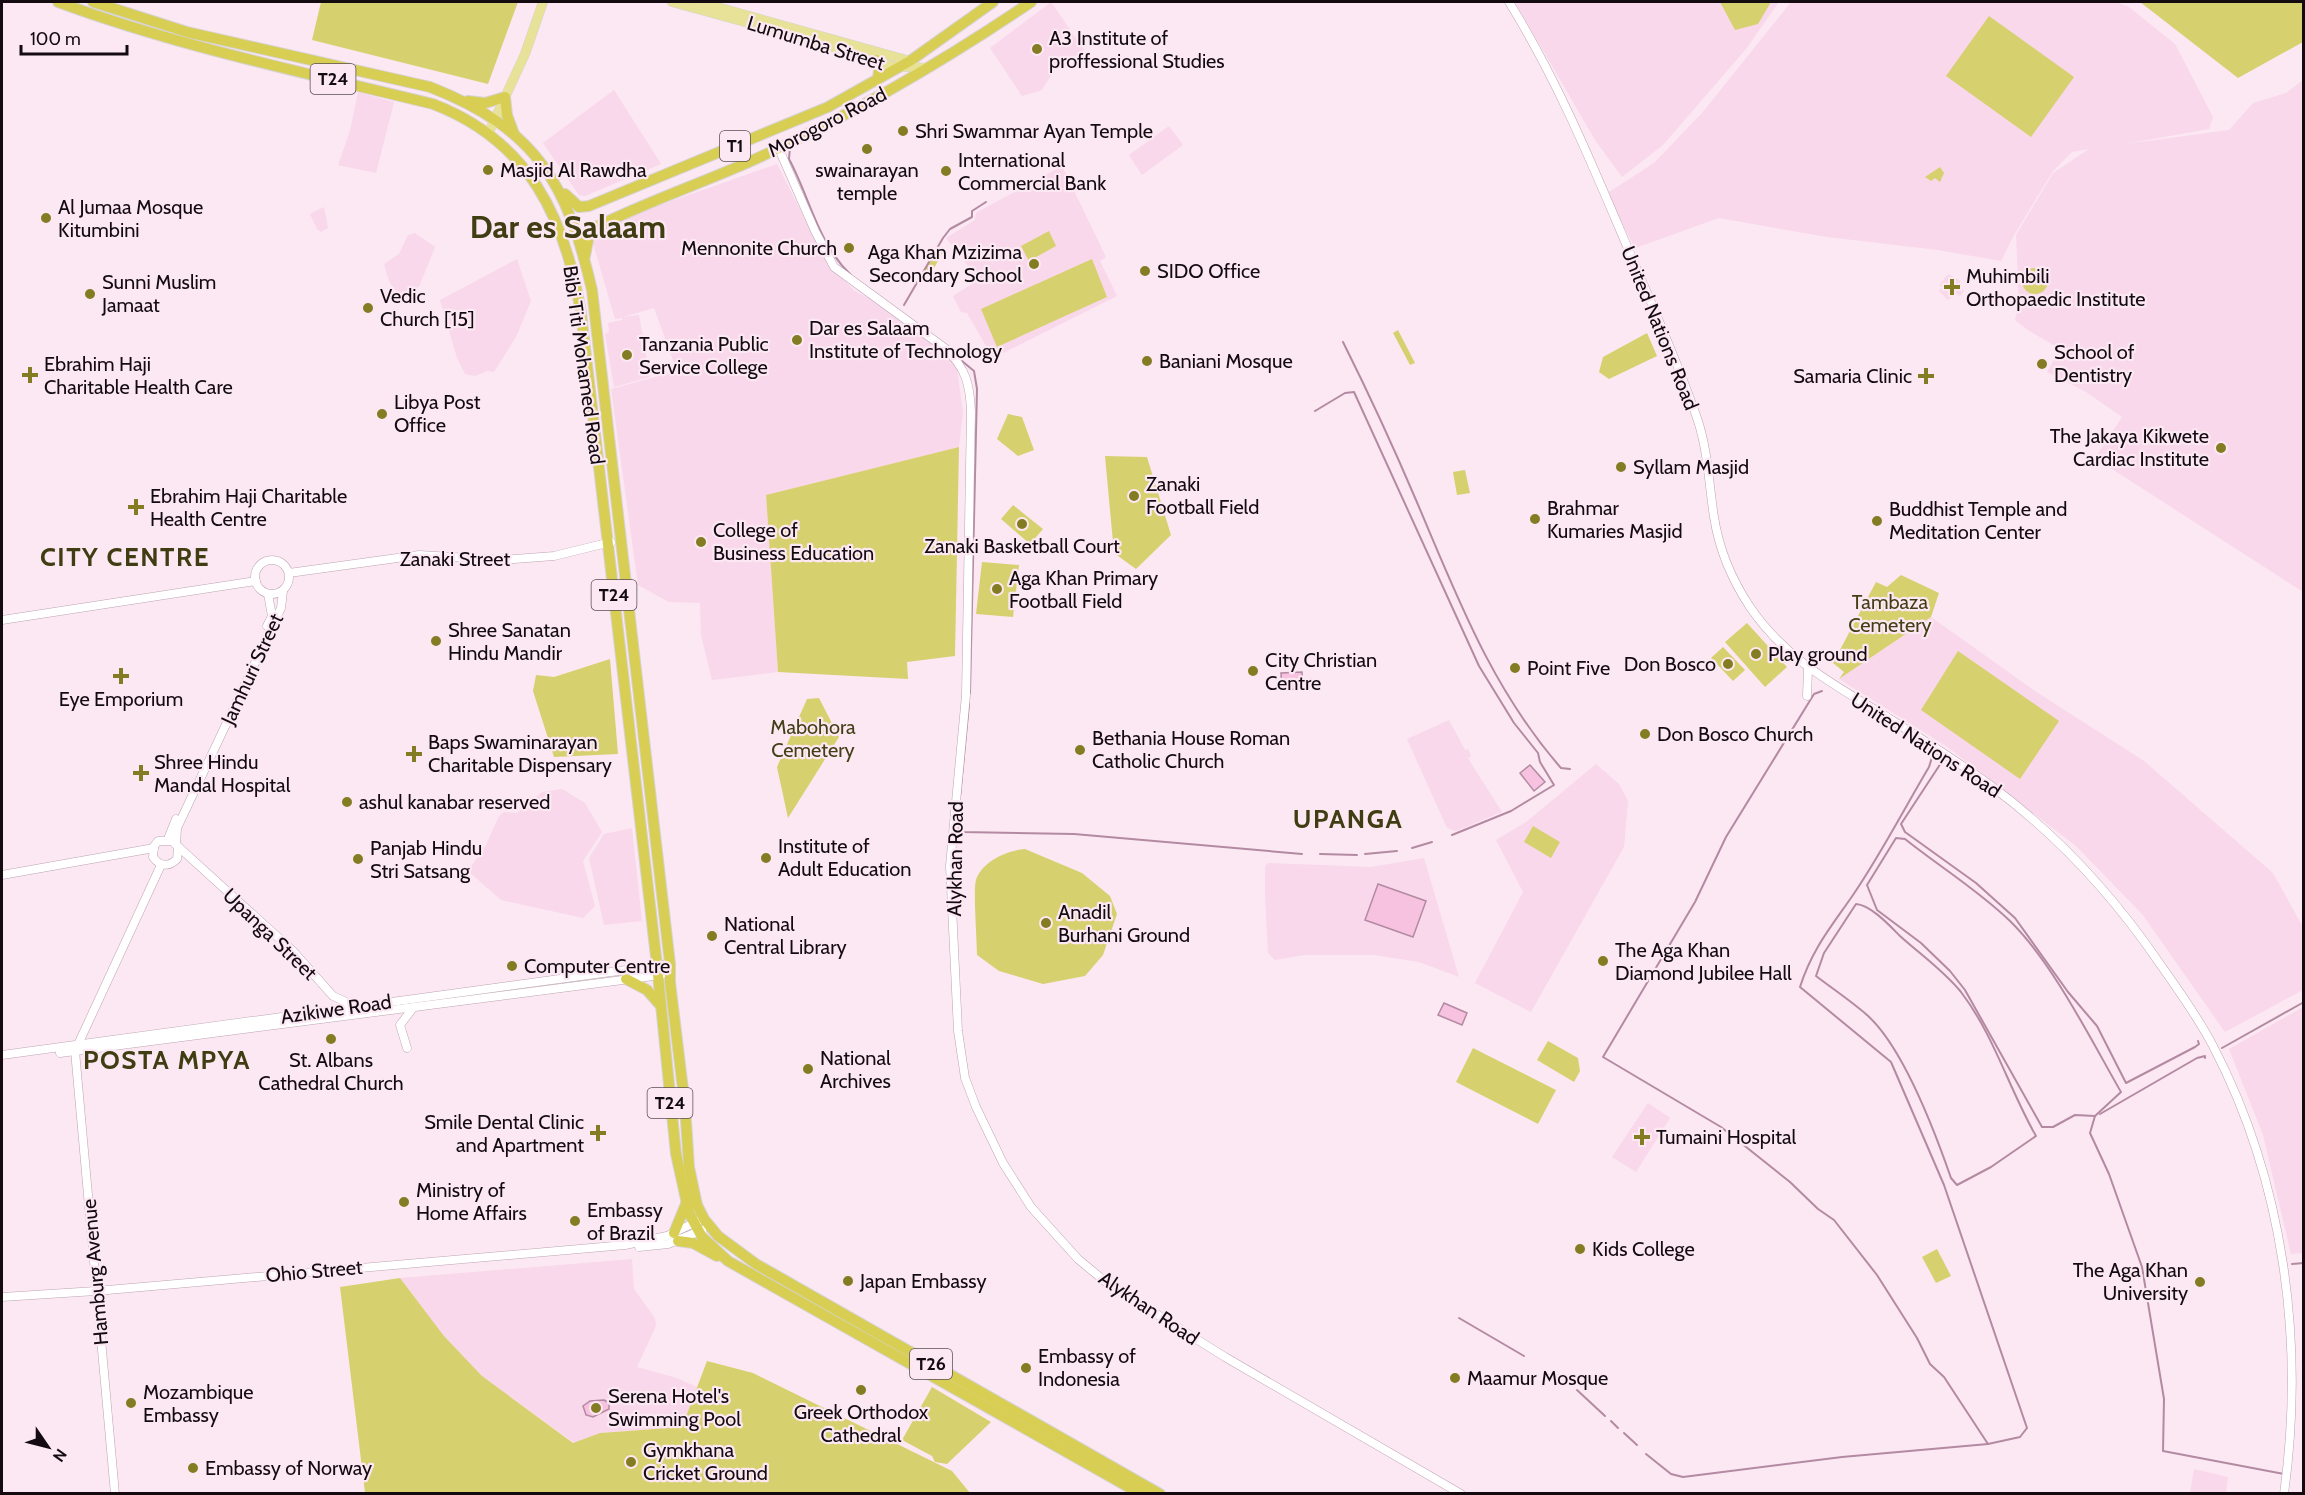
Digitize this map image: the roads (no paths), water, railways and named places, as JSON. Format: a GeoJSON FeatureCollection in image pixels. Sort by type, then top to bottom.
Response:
{"type":"FeatureCollection","features":[{"type":"Feature","properties":{"kind":"highway","name":"Bibi Titi Mohamed Road"},"geometry":{"type":"LineString","coordinates":[[58,2],[188,45],[433,104],[457,113],[489,132],[528,172],[546,199],[568,252],[581,313],[607,543],[663,969],[685,1106],[691,1184],[700,1226]]}},
{"type":"Feature","properties":{"kind":"highway","name":"Bibi Titi Mohamed Road"},"geometry":{"type":"LineString","coordinates":[[93,2],[187,32],[359,69],[430,87],[462,100],[515,136],[540,161],[559,187],[570,213],[592,290],[663,969],[661,1006],[676,1154],[686,1204],[700,1226]]}},
{"type":"Feature","properties":{"kind":"highway","name":"Morogoro Road"},"geometry":{"type":"LineString","coordinates":[[559,187],[572,203],[579,207],[589,206],[828,107],[910,61],[993,2]]}},
{"type":"Feature","properties":{"kind":"highway","name":"Morogoro Road"},"geometry":{"type":"LineString","coordinates":[[585,262],[589,235],[597,226],[750,162],[891,91],[1031,2]]}},
{"type":"Feature","properties":{"kind":"highway"},"geometry":{"type":"LineString","coordinates":[[876,60],[879,70],[878,79]]}},
{"type":"Feature","properties":{"kind":"highway"},"geometry":{"type":"LineString","coordinates":[[462,100],[485,104],[506,97],[507,115],[515,136]]}},
{"type":"Feature","properties":{"kind":"highway"},"geometry":{"type":"LineString","coordinates":[[626,979],[647,990],[661,1006]]}},
{"type":"Feature","properties":{"kind":"highway"},"geometry":{"type":"LineString","coordinates":[[686,1204],[676,1237],[728,1261]]}},
{"type":"Feature","properties":{"kind":"highway","name":"T26"},"geometry":{"type":"LineString","coordinates":[[700,1226],[728,1261],[1141,1494]]}},
{"type":"Feature","properties":{"kind":"highway","name":"T26"},"geometry":{"type":"LineString","coordinates":[[700,1226],[756,1264],[1160,1494]]}},
{"type":"Feature","properties":{"kind":"main road"},"geometry":{"type":"LineString","coordinates":[[489,132],[525,54],[543,2]]}},
{"type":"Feature","properties":{"kind":"main road","name":"Lumumba Street"},"geometry":{"type":"LineString","coordinates":[[672,2],[899,67],[927,68]]}},
{"type":"Feature","properties":{"kind":"main road","name":"Lumumba Street"},"geometry":{"type":"LineString","coordinates":[[699,2],[910,61]]}},
{"type":"Feature","properties":{"kind":"street","name":"United Nations Road"},"geometry":{"type":"LineString","coordinates":[[1509,2],[1564,100],[1691,401],[1707,458],[1715,523],[1734,579],[1768,631],[1808,669],[1958,762],[2008,799],[2061,844],[2131,924],[2211,1042],[2252,1134],[2285,1261],[2294,1374],[2284,1494]]}},
{"type":"Feature","properties":{"kind":"street","name":"Alykhan Road"},"geometry":{"type":"LineString","coordinates":[[778,147],[815,231],[834,267],[946,349],[960,363],[969,382],[971,412],[966,695],[950,866],[958,1031],[965,1078],[1003,1163],[1031,1208],[1062,1242],[1100,1277],[1125,1296],[1184,1333],[1461,1494]]}},
{"type":"Feature","properties":{"kind":"street","name":"Zanaki Street"},"geometry":{"type":"LineString","coordinates":[[289,573],[418,555],[503,560],[554,556],[619,540]]}},
{"type":"Feature","properties":{"kind":"street"},"geometry":{"type":"LineString","coordinates":[[269,561],[282,563],[289,573],[289,583],[283,591],[268,594],[259,588],[255,581],[258,568],[269,561]]}},
{"type":"Feature","properties":{"kind":"street"},"geometry":{"type":"LineString","coordinates":[[2,621],[255,581]]}},
{"type":"Feature","properties":{"kind":"street","name":"Jamhuri Street"},"geometry":{"type":"LineString","coordinates":[[177,846],[177,828],[281,608],[283,591]]}},
{"type":"Feature","properties":{"kind":"street","name":"Jamhuri Street"},"geometry":{"type":"LineString","coordinates":[[168,839],[272,616],[268,594]]}},
{"type":"Feature","properties":{"kind":"street"},"geometry":{"type":"LineString","coordinates":[[1807,696],[1808,669]]}},
{"type":"Feature","properties":{"kind":"street"},"geometry":{"type":"LineString","coordinates":[[161,865],[153,857],[158,841],[168,839],[177,846],[177,859]]}},
{"type":"Feature","properties":{"kind":"street","name":"Upanga Street"},"geometry":{"type":"LineString","coordinates":[[177,846],[292,950],[333,996],[364,1013]]}},
{"type":"Feature","properties":{"kind":"street"},"geometry":{"type":"LineString","coordinates":[[2,875],[154,848]]}},
{"type":"Feature","properties":{"kind":"street"},"geometry":{"type":"LineString","coordinates":[[161,865],[172,863],[177,859],[192,861]]}},
{"type":"Feature","properties":{"kind":"street"},"geometry":{"type":"LineString","coordinates":[[75,1048],[161,865]]}},
{"type":"Feature","properties":{"kind":"street","name":"Azikiwe Road"},"geometry":{"type":"LineString","coordinates":[[2,1056],[414,1007],[626,979],[663,969]]}},
{"type":"Feature","properties":{"kind":"street","name":"Azikiwe Road"},"geometry":{"type":"LineString","coordinates":[[2,1060],[323,1011],[663,969]]}},
{"type":"Feature","properties":{"kind":"street"},"geometry":{"type":"LineString","coordinates":[[323,1011],[330,1004],[333,996]]}},
{"type":"Feature","properties":{"kind":"street"},"geometry":{"type":"LineString","coordinates":[[407,1048],[400,1025],[414,1007]]}},
{"type":"Feature","properties":{"kind":"street","name":"Hamburg Avenue"},"geometry":{"type":"LineString","coordinates":[[75,1048],[115,1494]]}},
{"type":"Feature","properties":{"kind":"street","name":"Ohio Street"},"geometry":{"type":"LineString","coordinates":[[2,1297],[96,1291],[626,1245],[676,1237],[700,1226]]}},
{"type":"Feature","properties":{"kind":"waterway"},"geometry":{"type":"LineString","coordinates":[[790,147],[789,159],[822,235],[840,263],[851,275]]}},
{"type":"Feature","properties":{"kind":"waterway"},"geometry":{"type":"LineString","coordinates":[[904,305],[950,229],[972,217],[972,211],[986,202]]}},
{"type":"Feature","properties":{"kind":"waterway"},"geometry":{"type":"LineString","coordinates":[[1343,342],[1390,440],[1461,606],[1495,673],[1536,737],[1561,768],[1570,769]]}},
{"type":"Feature","properties":{"kind":"waterway"},"geometry":{"type":"LineString","coordinates":[[956,356],[974,371],[977,389],[970,693]]}},
{"type":"Feature","properties":{"kind":"waterway"},"geometry":{"type":"LineString","coordinates":[[1315,411],[1345,393],[1354,392],[1479,666],[1514,723],[1538,753],[1540,762],[1554,785],[1511,811],[1452,835]]}},
{"type":"Feature","properties":{"kind":"waterway"},"geometry":{"type":"LineString","coordinates":[[1822,691],[1814,694],[1726,837],[1695,902],[1603,1057],[1721,1127],[1834,1220],[1877,1275],[1917,1338],[1930,1364],[1944,1377],[1988,1444],[2020,1437],[2027,1428],[1944,1185],[1891,1062],[1800,987],[1816,950],[1873,864],[1929,767],[1933,754],[1927,753]]}},
{"type":"Feature","properties":{"kind":"waterway"},"geometry":{"type":"LineString","coordinates":[[960,797],[969,704]]}},
{"type":"Feature","properties":{"kind":"waterway"},"geometry":{"type":"LineString","coordinates":[[1941,763],[1901,824],[1905,832],[1976,883],[2015,918],[2068,992],[2097,1026],[2126,1083],[2195,1047],[2199,1044],[2198,1041]]}},
{"type":"Feature","properties":{"kind":"waterway"},"geometry":{"type":"LineString","coordinates":[[956,826],[961,832],[1074,834],[1302,854]]}},
{"type":"Feature","properties":{"kind":"waterway"},"geometry":{"type":"LineString","coordinates":[[1896,838],[1905,839],[1985,899],[2010,921],[2041,958],[2070,1003],[2121,1092],[2095,1116],[2075,1115],[2053,1127],[2042,1127],[1965,990],[1950,971],[1921,943],[1877,910],[1867,885],[1896,838]]}},
{"type":"Feature","properties":{"kind":"waterway"},"geometry":{"type":"LineString","coordinates":[[1412,848],[1432,842]]}},
{"type":"Feature","properties":{"kind":"waterway"},"geometry":{"type":"LineString","coordinates":[[1365,854],[1397,851]]}},
{"type":"Feature","properties":{"kind":"waterway"},"geometry":{"type":"LineString","coordinates":[[1320,854],[1357,855]]}},
{"type":"Feature","properties":{"kind":"waterway"},"geometry":{"type":"LineString","coordinates":[[1856,904],[1868,908],[1880,917],[1961,992],[1983,1026],[2036,1136],[1991,1167],[1957,1185],[1951,1178],[1906,1069],[1881,1030],[1867,1015],[1816,976],[1824,953],[1856,904]]}},
{"type":"Feature","properties":{"kind":"waterway"},"geometry":{"type":"LineString","coordinates":[[2222,1048],[2304,1002]]}},
{"type":"Feature","properties":{"kind":"waterway"},"geometry":{"type":"LineString","coordinates":[[2100,1114],[2197,1058],[2205,1056],[2205,1058]]}},
{"type":"Feature","properties":{"kind":"waterway"},"geometry":{"type":"LineString","coordinates":[[2095,1116],[2090,1133],[2109,1174],[2142,1267],[2164,1399],[2163,1451],[2284,1474]]}},
{"type":"Feature","properties":{"kind":"waterway"},"geometry":{"type":"LineString","coordinates":[[2292,1264],[2304,1263]]}},
{"type":"Feature","properties":{"kind":"waterway"},"geometry":{"type":"LineString","coordinates":[[1459,1318],[1524,1356]]}},
{"type":"Feature","properties":{"kind":"waterway"},"geometry":{"type":"LineString","coordinates":[[1577,1390],[1605,1416]]}},
{"type":"Feature","properties":{"kind":"waterway"},"geometry":{"type":"LineString","coordinates":[[1611,1421],[1618,1428]]}},
{"type":"Feature","properties":{"kind":"waterway"},"geometry":{"type":"LineString","coordinates":[[1624,1433],[1637,1445]]}},
{"type":"Feature","properties":{"kind":"waterway"},"geometry":{"type":"LineString","coordinates":[[1646,1454],[1671,1474],[1683,1477],[1842,1457],[1988,1444]]}},
{"type":"Feature","properties":{"kind":"place","name":"A3 Institute of proffessional Studies"},"geometry":{"type":"Point","coordinates":[1037,49]}},
{"type":"Feature","properties":{"kind":"place","name":"Shri Swammar Ayan Temple"},"geometry":{"type":"Point","coordinates":[903,131]}},
{"type":"Feature","properties":{"kind":"place","name":"swainarayan temple"},"geometry":{"type":"Point","coordinates":[867,149]}},
{"type":"Feature","properties":{"kind":"place","name":"Masjid Al Rawdha"},"geometry":{"type":"Point","coordinates":[488,170]}},
{"type":"Feature","properties":{"kind":"place","name":"International Commercial Bank"},"geometry":{"type":"Point","coordinates":[946,171]}},
{"type":"Feature","properties":{"kind":"place","name":"Al Jumaa Mosque Kitumbini"},"geometry":{"type":"Point","coordinates":[46,218]}},
{"type":"Feature","properties":{"kind":"place","name":"Mennonite Church"},"geometry":{"type":"Point","coordinates":[849,248]}},
{"type":"Feature","properties":{"kind":"place","name":"Aga Khan Mzizima Secondary School"},"geometry":{"type":"Point","coordinates":[1034,264]}},
{"type":"Feature","properties":{"kind":"place","name":"SIDO Office"},"geometry":{"type":"Point","coordinates":[1145,271]}},
{"type":"Feature","properties":{"kind":"place","name":"Muhimbili Orthopaedic Institute"},"geometry":{"type":"Point","coordinates":[1952,287]}},
{"type":"Feature","properties":{"kind":"place","name":"Sunni Muslim Jamaat"},"geometry":{"type":"Point","coordinates":[90,294]}},
{"type":"Feature","properties":{"kind":"place","name":"Vedic Church [15]"},"geometry":{"type":"Point","coordinates":[368,308]}},
{"type":"Feature","properties":{"kind":"place","name":"Dar es Salaam Institute of Technology"},"geometry":{"type":"Point","coordinates":[797,340]}},
{"type":"Feature","properties":{"kind":"place","name":"Tanzania Public Service College"},"geometry":{"type":"Point","coordinates":[627,355]}},
{"type":"Feature","properties":{"kind":"place","name":"Baniani Mosque"},"geometry":{"type":"Point","coordinates":[1147,361]}},
{"type":"Feature","properties":{"kind":"place","name":"School of Dentistry"},"geometry":{"type":"Point","coordinates":[2042,364]}},
{"type":"Feature","properties":{"kind":"place","name":"Ebrahim Haji Charitable Health Care"},"geometry":{"type":"Point","coordinates":[30,375]}},
{"type":"Feature","properties":{"kind":"place","name":"Samaria Clinic"},"geometry":{"type":"Point","coordinates":[1926,376]}},
{"type":"Feature","properties":{"kind":"place","name":"Libya Post Office"},"geometry":{"type":"Point","coordinates":[382,414]}},
{"type":"Feature","properties":{"kind":"place","name":"The Jakaya Kikwete Cardiac Institute"},"geometry":{"type":"Point","coordinates":[2221,448]}},
{"type":"Feature","properties":{"kind":"place","name":"Syllam Masjid"},"geometry":{"type":"Point","coordinates":[1621,467]}},
{"type":"Feature","properties":{"kind":"place","name":"Zanaki Football Field"},"geometry":{"type":"Point","coordinates":[1134,496]}},
{"type":"Feature","properties":{"kind":"place","name":"Ebrahim Haji Charitable Health Centre"},"geometry":{"type":"Point","coordinates":[136,507]}},
{"type":"Feature","properties":{"kind":"place","name":"Brahmar Kumaries Masjid"},"geometry":{"type":"Point","coordinates":[1535,519]}},
{"type":"Feature","properties":{"kind":"place","name":"Buddhist Temple and Meditation Center"},"geometry":{"type":"Point","coordinates":[1877,521]}},
{"type":"Feature","properties":{"kind":"place","name":"Zanaki Basketball Court"},"geometry":{"type":"Point","coordinates":[1022,524]}},
{"type":"Feature","properties":{"kind":"place","name":"College of Business Education"},"geometry":{"type":"Point","coordinates":[701,542]}},
{"type":"Feature","properties":{"kind":"place","name":"Aga Khan Primary Football Field"},"geometry":{"type":"Point","coordinates":[997,589]}},
{"type":"Feature","properties":{"kind":"place","name":"Shree Sanatan Hindu Mandir"},"geometry":{"type":"Point","coordinates":[436,641]}},
{"type":"Feature","properties":{"kind":"place","name":"Play ground"},"geometry":{"type":"Point","coordinates":[1756,654]}},
{"type":"Feature","properties":{"kind":"place","name":"Don Bosco"},"geometry":{"type":"Point","coordinates":[1728,664]}},
{"type":"Feature","properties":{"kind":"place","name":"Point Five"},"geometry":{"type":"Point","coordinates":[1515,668]}},
{"type":"Feature","properties":{"kind":"place","name":"City Christian Centre"},"geometry":{"type":"Point","coordinates":[1253,671]}},
{"type":"Feature","properties":{"kind":"place","name":"Eye Emporium"},"geometry":{"type":"Point","coordinates":[121,676]}},
{"type":"Feature","properties":{"kind":"place","name":"Don Bosco Church"},"geometry":{"type":"Point","coordinates":[1645,734]}},
{"type":"Feature","properties":{"kind":"place","name":"Bethania House Roman Catholic Church"},"geometry":{"type":"Point","coordinates":[1080,750]}},
{"type":"Feature","properties":{"kind":"place","name":"Baps Swaminarayan Charitable Dispensary"},"geometry":{"type":"Point","coordinates":[414,754]}},
{"type":"Feature","properties":{"kind":"place","name":"Shree Hindu Mandal Hospital"},"geometry":{"type":"Point","coordinates":[141,773]}},
{"type":"Feature","properties":{"kind":"place","name":"ashul kanabar reserved"},"geometry":{"type":"Point","coordinates":[347,802]}},
{"type":"Feature","properties":{"kind":"place","name":"Institute of Adult Education"},"geometry":{"type":"Point","coordinates":[766,858]}},
{"type":"Feature","properties":{"kind":"place","name":"Panjab Hindu Stri Satsang"},"geometry":{"type":"Point","coordinates":[358,859]}},
{"type":"Feature","properties":{"kind":"place","name":"Anadil Burhani Ground"},"geometry":{"type":"Point","coordinates":[1046,923]}},
{"type":"Feature","properties":{"kind":"place","name":"National Central Library"},"geometry":{"type":"Point","coordinates":[712,936]}},
{"type":"Feature","properties":{"kind":"place","name":"The Aga Khan Diamond Jubilee Hall"},"geometry":{"type":"Point","coordinates":[1603,961]}},
{"type":"Feature","properties":{"kind":"place","name":"Computer Centre"},"geometry":{"type":"Point","coordinates":[512,966]}},
{"type":"Feature","properties":{"kind":"place","name":"St. Albans Cathedral Church"},"geometry":{"type":"Point","coordinates":[331,1039]}},
{"type":"Feature","properties":{"kind":"place","name":"National Archives"},"geometry":{"type":"Point","coordinates":[808,1069]}},
{"type":"Feature","properties":{"kind":"place","name":"Smile Dental Clinic and Apartment"},"geometry":{"type":"Point","coordinates":[598,1133]}},
{"type":"Feature","properties":{"kind":"place","name":"Tumaini Hospital"},"geometry":{"type":"Point","coordinates":[1642,1137]}},
{"type":"Feature","properties":{"kind":"place","name":"Ministry of Home Affairs"},"geometry":{"type":"Point","coordinates":[404,1202]}},
{"type":"Feature","properties":{"kind":"place","name":"Embassy of Brazil"},"geometry":{"type":"Point","coordinates":[575,1221]}},
{"type":"Feature","properties":{"kind":"place","name":"Kids College"},"geometry":{"type":"Point","coordinates":[1580,1249]}},
{"type":"Feature","properties":{"kind":"place","name":"Japan Embassy"},"geometry":{"type":"Point","coordinates":[848,1281]}},
{"type":"Feature","properties":{"kind":"place","name":"The Aga Khan University"},"geometry":{"type":"Point","coordinates":[2200,1282]}},
{"type":"Feature","properties":{"kind":"place","name":"Embassy of Indonesia"},"geometry":{"type":"Point","coordinates":[1026,1368]}},
{"type":"Feature","properties":{"kind":"place","name":"Maamur Mosque"},"geometry":{"type":"Point","coordinates":[1455,1378]}},
{"type":"Feature","properties":{"kind":"place","name":"Greek Orthodox Cathedral"},"geometry":{"type":"Point","coordinates":[861,1390]}},
{"type":"Feature","properties":{"kind":"place","name":"Mozambique Embassy"},"geometry":{"type":"Point","coordinates":[131,1403]}},
{"type":"Feature","properties":{"kind":"place","name":"Serena Hotel's Swimming Pool"},"geometry":{"type":"Point","coordinates":[596,1408]}},
{"type":"Feature","properties":{"kind":"place","name":"Gymkhana Cricket Ground"},"geometry":{"type":"Point","coordinates":[631,1462]}},
{"type":"Feature","properties":{"kind":"place","name":"Embassy of Norway"},"geometry":{"type":"Point","coordinates":[193,1468]}},
{"type":"Feature","properties":{"kind":"district","name":"Dar es Salaam"},"geometry":{"type":"Point","coordinates":[568,226]}},
{"type":"Feature","properties":{"kind":"district","name":"CITY CENTRE"},"geometry":{"type":"Point","coordinates":[125,557]}},
{"type":"Feature","properties":{"kind":"district","name":"UPANGA"},"geometry":{"type":"Point","coordinates":[1348,819]}},
{"type":"Feature","properties":{"kind":"district","name":"POSTA MPYA"},"geometry":{"type":"Point","coordinates":[167,1060]}},
{"type":"Feature","properties":{"kind":"park label","name":"Tambaza Cemetery"},"geometry":{"type":"Point","coordinates":[1890,614]}},
{"type":"Feature","properties":{"kind":"park label","name":"Mabohora Cemetery"},"geometry":{"type":"Point","coordinates":[813,738]}}]}
